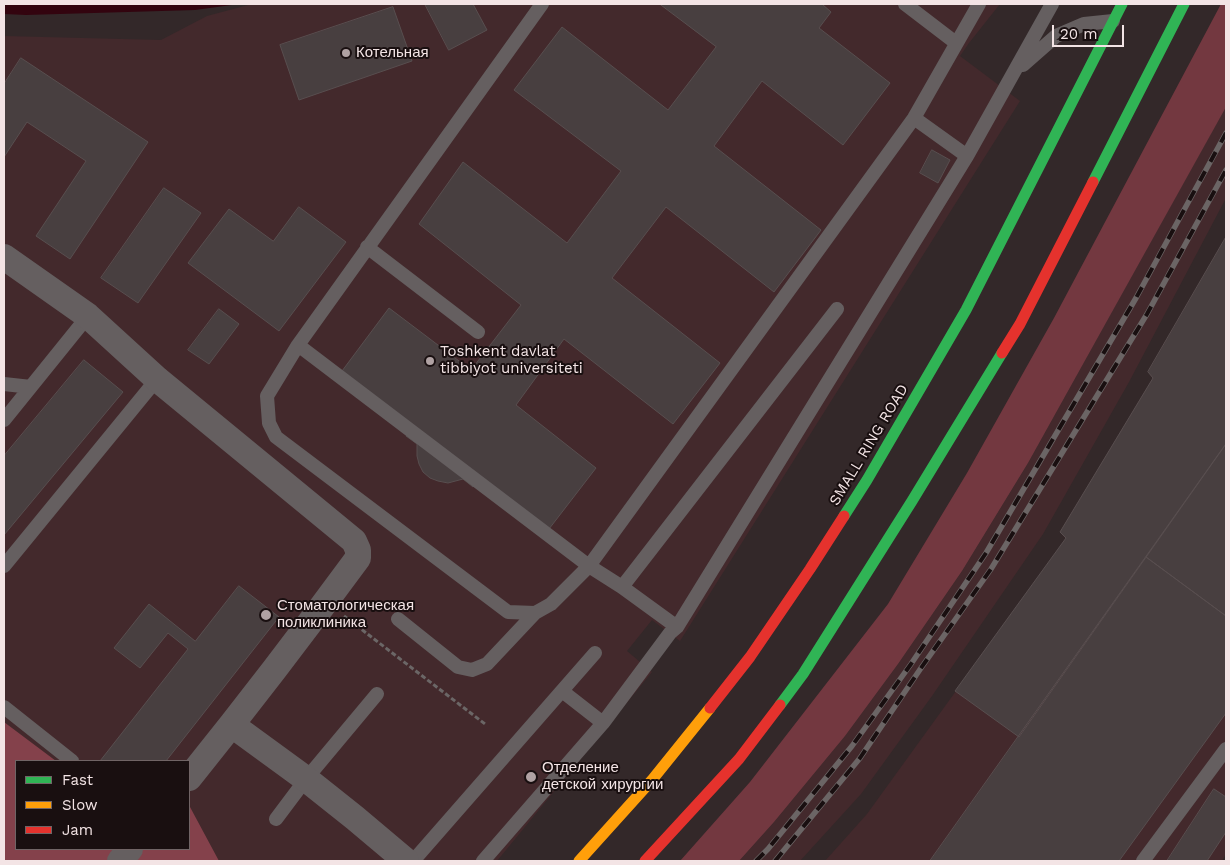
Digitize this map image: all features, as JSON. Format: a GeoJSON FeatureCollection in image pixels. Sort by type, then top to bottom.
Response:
{"type":"FeatureCollection","features":[{"type":"Feature","properties":{"kind":"highway","name":"SMALL RING ROAD"},"geometry":{"type":"LineString","coordinates":[[579,861],[652,780],[750,657],[862,488],[966,310],[1122,4]]}},
{"type":"Feature","properties":{"kind":"highway"},"geometry":{"type":"LineString","coordinates":[[645,861],[739,759],[797,681],[912,501],[1020,324],[1184,4]]}},
{"type":"Feature","properties":{"kind":"street"},"geometry":{"type":"LineString","coordinates":[[4,257],[88,316],[157,379],[354,540],[358,550],[358,558],[232,725],[190,777]]}},
{"type":"Feature","properties":{"kind":"street"},"geometry":{"type":"LineString","coordinates":[[232,725],[306,779],[406,861]]}},
{"type":"Feature","properties":{"kind":"street"},"geometry":{"type":"LineString","coordinates":[[120,861],[129,850]]}},
{"type":"Feature","properties":{"kind":"lane"},"geometry":{"type":"LineString","coordinates":[[536,613],[508,612],[276,437],[269,423],[267,396],[298,345],[542,4]]}},
{"type":"Feature","properties":{"kind":"lane"},"geometry":{"type":"LineString","coordinates":[[906,4],[956,42]]}},
{"type":"Feature","properties":{"kind":"lane"},"geometry":{"type":"LineString","coordinates":[[398,619],[458,667],[472,670],[487,664],[536,613],[551,604],[590,566],[914,118],[979,4]]}},
{"type":"Feature","properties":{"kind":"lane"},"geometry":{"type":"LineString","coordinates":[[483,861],[603,723],[670,633],[677,627],[967,156],[1052,4]]}},
{"type":"Feature","properties":{"kind":"lane"},"geometry":{"type":"LineString","coordinates":[[1014,73],[1056,36],[1084,24],[1113,21]]}},
{"type":"Feature","properties":{"kind":"lane"},"geometry":{"type":"LineString","coordinates":[[914,118],[967,156]]}},
{"type":"Feature","properties":{"kind":"lane"},"geometry":{"type":"LineString","coordinates":[[367,247],[478,332]]}},
{"type":"Feature","properties":{"kind":"lane"},"geometry":{"type":"LineString","coordinates":[[622,587],[837,309]]}},
{"type":"Feature","properties":{"kind":"lane"},"geometry":{"type":"LineString","coordinates":[[4,420],[88,316]]}},
{"type":"Feature","properties":{"kind":"lane"},"geometry":{"type":"LineString","coordinates":[[298,345],[590,566],[677,627]]}},
{"type":"Feature","properties":{"kind":"lane"},"geometry":{"type":"LineString","coordinates":[[4,566],[157,379]]}},
{"type":"Feature","properties":{"kind":"lane"},"geometry":{"type":"LineString","coordinates":[[4,384],[31,387]]}},
{"type":"Feature","properties":{"kind":"lane"},"geometry":{"type":"LineString","coordinates":[[413,861],[595,653]]}},
{"type":"Feature","properties":{"kind":"lane"},"geometry":{"type":"LineString","coordinates":[[562,691],[603,723]]}},
{"type":"Feature","properties":{"kind":"lane"},"geometry":{"type":"LineString","coordinates":[[276,819],[306,779],[376,694]]}},
{"type":"Feature","properties":{"kind":"lane"},"geometry":{"type":"LineString","coordinates":[[4,707],[71,760]]}},
{"type":"Feature","properties":{"kind":"lane"},"geometry":{"type":"LineString","coordinates":[[1142,861],[1226,749]]}},
{"type":"Feature","properties":{"kind":"path"},"geometry":{"type":"LineString","coordinates":[[325,602],[485,724]]}},
{"type":"Feature","properties":{"kind":"shaded area"},"geometry":{"type":"Polygon","coordinates":[[[4,4],[239,4],[195,10],[26,15],[4,14],[4,4]]]}},
{"type":"Feature","properties":{"kind":"shaded area","name":"Toshkent davlat tibbiyot universiteti"},"geometry":{"type":"Polygon","coordinates":[[[252,4],[1000,4],[960,56],[1020,101],[680,641],[652,620],[627,651],[652,672],[497,861],[4,861],[4,36],[161,40],[207,16],[252,4]]]}},
{"type":"Feature","properties":{"kind":"shaded area"},"geometry":{"type":"Polygon","coordinates":[[[1221,4],[1226,4],[1226,107],[1028,463],[962,571],[898,664],[845,736],[739,861],[680,861],[750,782],[888,604],[967,473],[1054,318],[1221,4]]]}},
{"type":"Feature","properties":{"kind":"shaded area"},"geometry":{"type":"Polygon","coordinates":[[[1226,106],[1226,198],[1129,382],[1043,534],[932,696],[861,794],[800,861],[739,861],[845,736],[898,664],[962,571],[1028,463],[1226,106]]]}},
{"type":"Feature","properties":{"kind":"shaded area"},"geometry":{"type":"Polygon","coordinates":[[[1226,237],[1226,854],[1222,861],[825,861],[867,814],[1066,539],[1060,532],[1153,378],[1148,372],[1226,237]]]}},
{"type":"Feature","properties":{"kind":"shaded area"},"geometry":{"type":"Polygon","coordinates":[[[4,722],[55,760],[15,760],[15,850],[190,850],[190,807],[219,861],[4,861],[4,722]]]}},
{"type":"Feature","properties":{"kind":"building"},"geometry":{"type":"Polygon","coordinates":[[[425,4],[473,4],[487,30],[449,50],[425,4]]]}},
{"type":"Feature","properties":{"kind":"building"},"geometry":{"type":"Polygon","coordinates":[[[660,4],[822,4],[831,12],[819,28],[890,83],[843,145],[762,81],[714,146],[821,230],[774,292],[666,207],[612,278],[720,363],[673,424],[564,339],[516,405],[596,468],[549,529],[480,477],[473,487],[463,479],[448,483],[430,478],[423,472],[419,464],[417,444],[406,436],[414,426],[342,371],[389,308],[471,370],[521,305],[419,224],[463,162],[567,243],[621,171],[514,90],[562,27],[668,110],[716,47],[660,4]]]}},
{"type":"Feature","properties":{"kind":"building","name":"Котельная"},"geometry":{"type":"Polygon","coordinates":[[[393,7],[412,61],[299,100],[280,45],[393,7]]]}},
{"type":"Feature","properties":{"kind":"building"},"geometry":{"type":"Polygon","coordinates":[[[21,58],[148,142],[70,259],[36,236],[86,161],[27,122],[4,157],[4,84],[21,58]]]}},
{"type":"Feature","properties":{"kind":"building"},"geometry":{"type":"Polygon","coordinates":[[[932,150],[950,160],[938,183],[920,173],[932,150]]]}},
{"type":"Feature","properties":{"kind":"building"},"geometry":{"type":"Polygon","coordinates":[[[164,188],[201,213],[138,303],[101,278],[164,188]]]}},
{"type":"Feature","properties":{"kind":"building"},"geometry":{"type":"Polygon","coordinates":[[[299,207],[346,242],[279,331],[188,263],[229,209],[273,241],[299,207]]]}},
{"type":"Feature","properties":{"kind":"building"},"geometry":{"type":"Polygon","coordinates":[[[1226,237],[1226,444],[1019,737],[955,691],[1066,538],[1060,532],[1153,378],[1148,372],[1226,237]]]}},
{"type":"Feature","properties":{"kind":"building"},"geometry":{"type":"Polygon","coordinates":[[[219,309],[239,324],[209,364],[188,350],[219,309]]]}},
{"type":"Feature","properties":{"kind":"building"},"geometry":{"type":"Polygon","coordinates":[[[84,360],[123,392],[4,535],[4,456],[84,360]]]}},
{"type":"Feature","properties":{"kind":"building"},"geometry":{"type":"Polygon","coordinates":[[[1226,444],[1226,616],[1146,557],[1226,444]]]}},
{"type":"Feature","properties":{"kind":"building"},"geometry":{"type":"Polygon","coordinates":[[[1146,557],[1226,616],[1226,713],[1119,861],[930,861],[1146,557]]]}},
{"type":"Feature","properties":{"kind":"building"},"geometry":{"type":"Polygon","coordinates":[[[239,586],[279,617],[167,760],[101,760],[188,649],[168,633],[140,668],[114,648],[149,604],[195,641],[239,586]]]}},
{"type":"Feature","properties":{"kind":"building"},"geometry":{"type":"Polygon","coordinates":[[[1214,789],[1226,797],[1226,832],[1207,861],[1167,861],[1214,789]]]}},
{"type":"Feature","properties":{"kind":"railway"},"geometry":{"type":"LineString","coordinates":[[756,861],[768,849],[852,746],[911,664],[986,553],[1136,298],[1226,133]]}},
{"type":"Feature","properties":{"kind":"railway"},"geometry":{"type":"LineString","coordinates":[[775,861],[860,758],[991,569],[1147,314],[1226,170]]}},
{"type":"Feature","properties":{"kind":"traffic: fast"},"geometry":{"type":"LineString","coordinates":[[844,516],[966,310],[1122,4]]}},
{"type":"Feature","properties":{"kind":"traffic: fast"},"geometry":{"type":"LineString","coordinates":[[1093,182],[1184,4]]}},
{"type":"Feature","properties":{"kind":"traffic: fast"},"geometry":{"type":"LineString","coordinates":[[780,705],[803,674],[1002,353]]}},
{"type":"Feature","properties":{"kind":"traffic: slow"},"geometry":{"type":"LineString","coordinates":[[579,861],[652,780],[710,708]]}},
{"type":"Feature","properties":{"kind":"traffic: jam"},"geometry":{"type":"LineString","coordinates":[[1002,353],[1020,324],[1093,182]]}},
{"type":"Feature","properties":{"kind":"traffic: jam"},"geometry":{"type":"LineString","coordinates":[[710,708],[750,657],[844,516]]}},
{"type":"Feature","properties":{"kind":"traffic: jam"},"geometry":{"type":"LineString","coordinates":[[645,861],[739,759],[780,705]]}},
{"type":"Feature","properties":{"kind":"place","name":"Котельная"},"geometry":{"type":"Point","coordinates":[346,53]}},
{"type":"Feature","properties":{"kind":"place","name":"Toshkent davlat tibbiyot universiteti"},"geometry":{"type":"Point","coordinates":[430,361]}},
{"type":"Feature","properties":{"kind":"place","name":"Стоматологическая поликлиника"},"geometry":{"type":"Point","coordinates":[266,615]}},
{"type":"Feature","properties":{"kind":"place","name":"Отделение детской хирургии"},"geometry":{"type":"Point","coordinates":[531,777]}}]}
